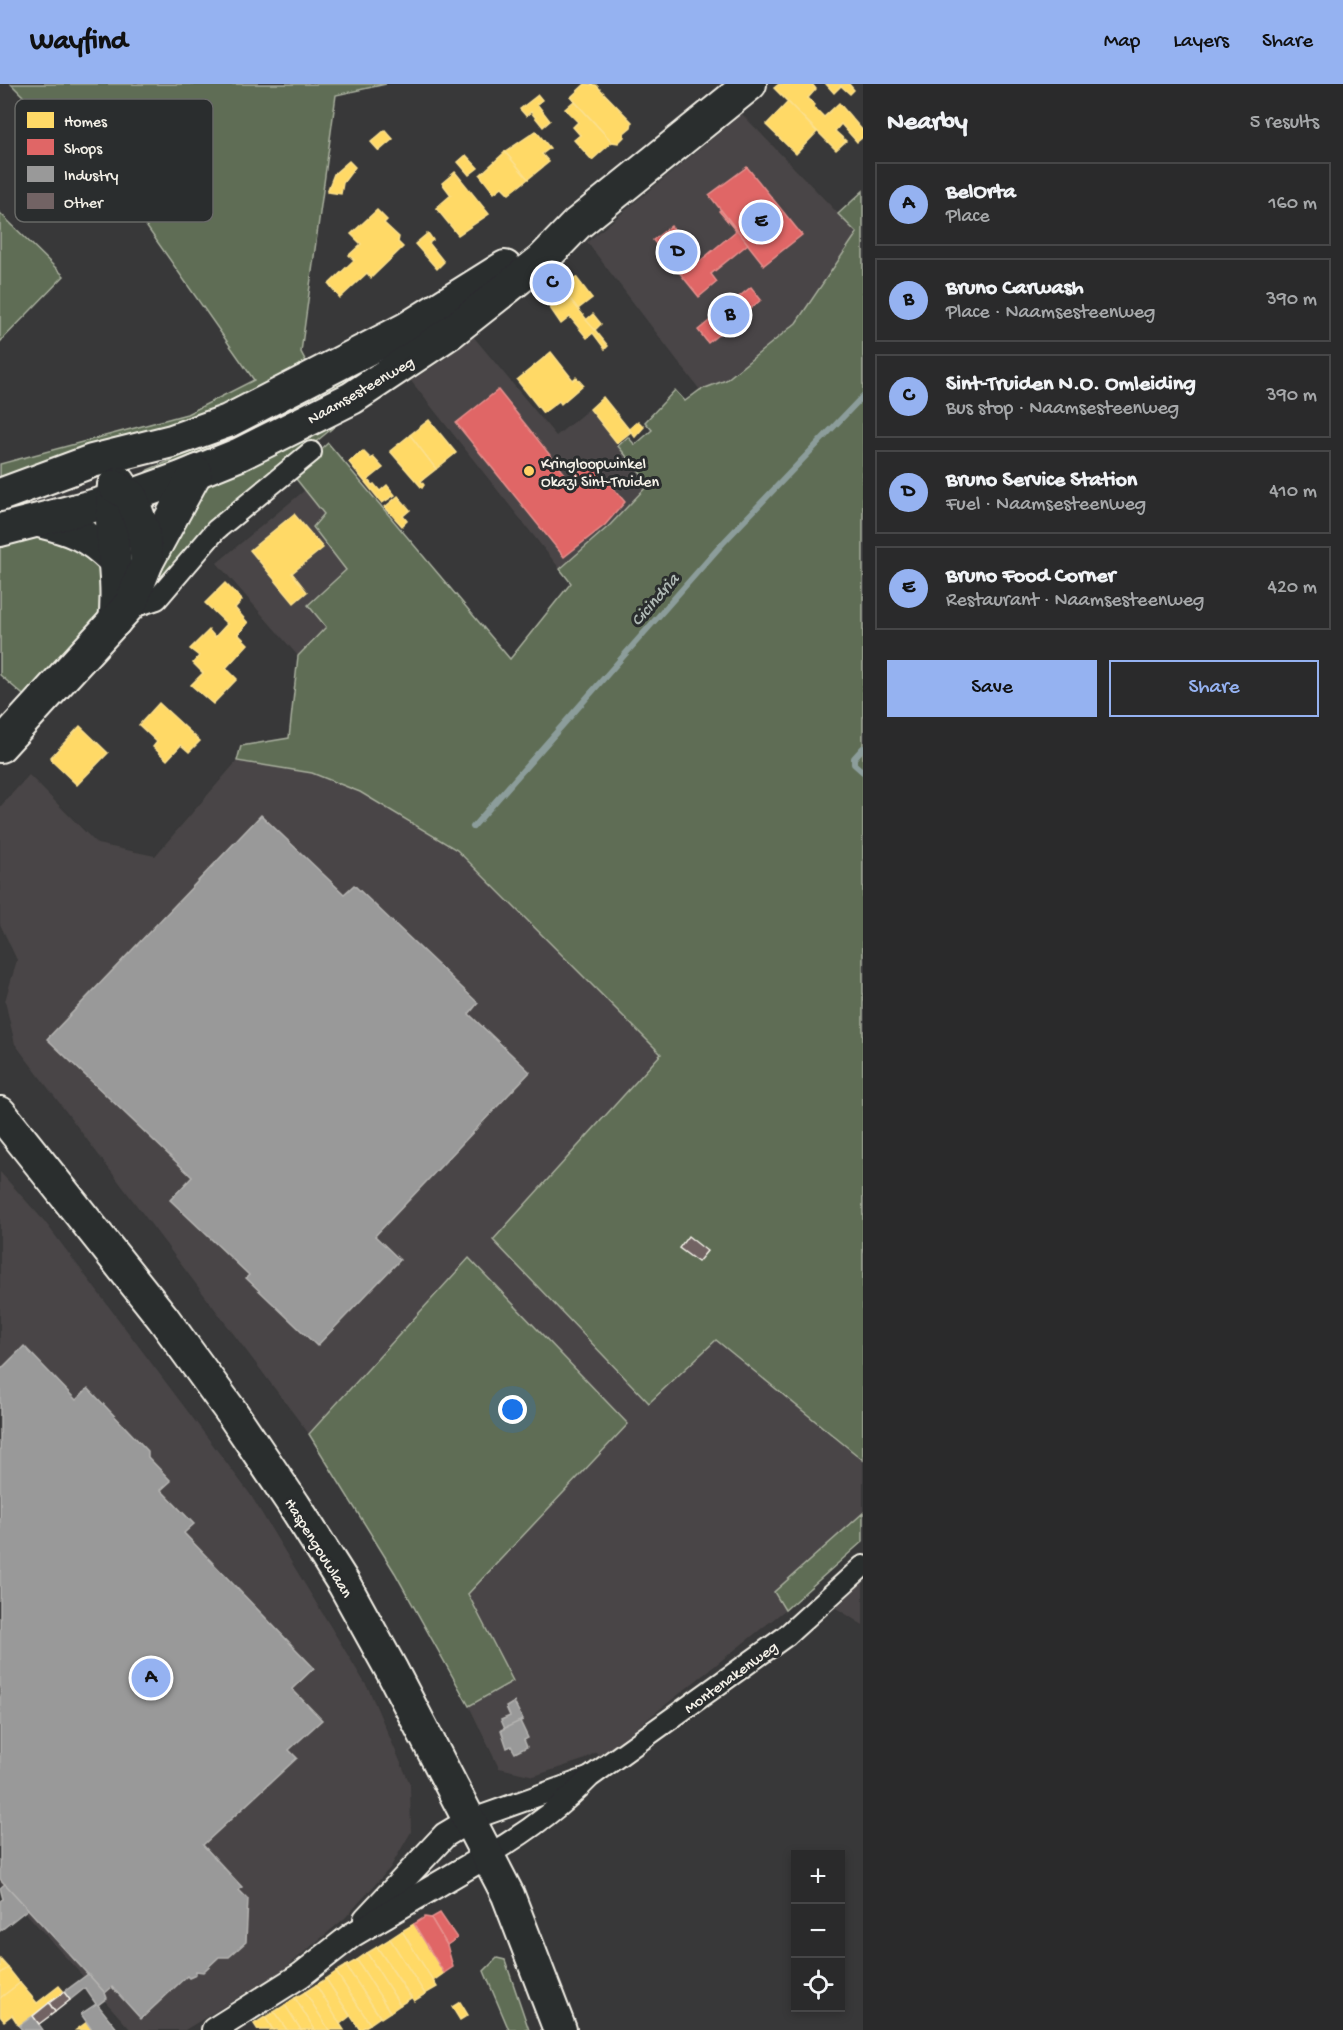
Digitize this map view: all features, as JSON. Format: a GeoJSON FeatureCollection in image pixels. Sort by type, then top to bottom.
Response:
{"type":"FeatureCollection","features":[{"type":"Feature","properties":{"kind":"main road","name":"Naamsesteenweg"},"geometry":{"type":"LineString","coordinates":[[0,495],[92,461],[172,441],[228,421],[406,329],[577,224],[750,84]]}},
{"type":"Feature","properties":{"kind":"main road","name":"Naamsesteenweg"},"geometry":{"type":"LineString","coordinates":[[119,494],[196,472],[339,405],[415,358],[543,260],[577,224]]}},
{"type":"Feature","properties":{"kind":"main road"},"geometry":{"type":"LineString","coordinates":[[0,530],[119,494],[228,421]]}},
{"type":"Feature","properties":{"kind":"main road"},"geometry":{"type":"LineString","coordinates":[[0,746],[121,608],[196,472]]}},
{"type":"Feature","properties":{"kind":"main road"},"geometry":{"type":"LineString","coordinates":[[0,502],[58,484],[80,482],[119,494],[143,529],[147,562]]}},
{"type":"Feature","properties":{"kind":"main road"},"geometry":{"type":"LineString","coordinates":[[119,494],[113,559],[121,608]]}},
{"type":"Feature","properties":{"kind":"main road"},"geometry":{"type":"LineString","coordinates":[[39,520],[79,532],[91,539],[113,559]]}},
{"type":"Feature","properties":{"kind":"main road","name":"Haspengouwlaan"},"geometry":{"type":"LineString","coordinates":[[0,1113],[163,1317],[294,1505],[392,1671],[488,1855],[508,1895],[560,2030]]}},
{"type":"Feature","properties":{"kind":"street"},"geometry":{"type":"LineString","coordinates":[[121,608],[157,599],[216,530],[311,452]]}},
{"type":"Feature","properties":{"kind":"street","name":"Montenakenweg"},"geometry":{"type":"LineString","coordinates":[[214,2030],[301,1975],[352,1935],[526,1833],[590,1777],[786,1636],[863,1566]]}},
{"type":"Feature","properties":{"kind":"street","name":"Montenakenweg"},"geometry":{"type":"LineString","coordinates":[[352,1935],[444,1835],[470,1820],[590,1777]]}},
{"type":"Feature","properties":{"kind":"shaded area"},"geometry":{"type":"Polygon","coordinates":[[[742,114],[857,233],[796,323],[726,380],[700,390],[587,242],[742,114]]]}},
{"type":"Feature","properties":{"kind":"shaded area"},"geometry":{"type":"Polygon","coordinates":[[[472,335],[556,436],[589,409],[649,483],[610,525],[560,569],[411,381],[443,360],[472,335]]]}},
{"type":"Feature","properties":{"kind":"shaded area"},"geometry":{"type":"Polygon","coordinates":[[[305,490],[324,514],[313,528],[347,570],[309,605],[326,627],[298,656],[217,563],[305,490]]]}},
{"type":"Feature","properties":{"kind":"shaded area"},"geometry":{"type":"Polygon","coordinates":[[[237,761],[312,773],[360,792],[457,850],[661,1054],[493,1240],[716,1340],[863,1460],[863,1513],[774,1592],[785,1610],[600,1757],[596,1752],[583,1760],[534,1776],[499,1768],[469,1706],[513,1681],[468,1595],[628,1424],[469,1258],[309,1434],[15,1044],[5,1001],[17,960],[0,924],[0,807],[29,775],[97,844],[155,856],[237,761]]]}},
{"type":"Feature","properties":{"kind":"shaded area"},"geometry":{"type":"Polygon","coordinates":[[[0,1172],[45,1222],[250,1494],[369,1690],[410,1784],[411,1832],[390,1868],[345,1918],[283,1970],[185,2030],[131,2030],[0,1884],[0,1172]]]}},
{"type":"Feature","properties":{"kind":"shaded area"},"geometry":{"type":"Polygon","coordinates":[[[863,1581],[863,1625],[836,1608],[863,1581]]]}},
{"type":"Feature","properties":{"kind":"green space"},"geometry":{"type":"Polygon","coordinates":[[[11,84],[386,84],[336,95],[301,352],[310,369],[182,428],[0,486],[0,464],[187,414],[254,380],[143,222],[213,222],[213,99],[26,99],[11,84]]]}},
{"type":"Feature","properties":{"kind":"green space"},"geometry":{"type":"Polygon","coordinates":[[[863,191],[863,1460],[716,1340],[649,1403],[493,1240],[661,1054],[457,850],[360,792],[312,773],[237,761],[241,746],[289,738],[298,656],[326,627],[308,605],[346,570],[313,527],[324,514],[293,475],[328,443],[510,659],[571,583],[560,569],[610,525],[649,484],[618,446],[628,437],[635,445],[652,430],[645,422],[675,390],[685,401],[700,390],[726,380],[796,323],[857,233],[838,214],[863,191]]]}},
{"type":"Feature","properties":{"kind":"green space"},"geometry":{"type":"Polygon","coordinates":[[[0,213],[64,276],[0,342],[0,213]]]}},
{"type":"Feature","properties":{"kind":"green space"},"geometry":{"type":"Polygon","coordinates":[[[397,342],[406,356],[285,427],[142,476],[148,470],[260,423],[274,405],[397,342]]]}},
{"type":"Feature","properties":{"kind":"green space"},"geometry":{"type":"Polygon","coordinates":[[[328,419],[335,426],[209,530],[149,595],[158,557],[203,483],[328,419]]]}},
{"type":"Feature","properties":{"kind":"green space"},"geometry":{"type":"Polygon","coordinates":[[[55,532],[103,562],[110,606],[29,700],[0,675],[0,543],[55,532]]]}},
{"type":"Feature","properties":{"kind":"green space"},"geometry":{"type":"Polygon","coordinates":[[[469,1258],[628,1424],[468,1594],[513,1681],[469,1706],[395,1573],[309,1434],[469,1258]]]}},
{"type":"Feature","properties":{"kind":"green space"},"geometry":{"type":"Polygon","coordinates":[[[863,1513],[863,1541],[785,1610],[774,1592],[863,1513]]]}},
{"type":"Feature","properties":{"kind":"green space"},"geometry":{"type":"Polygon","coordinates":[[[497,1958],[505,1960],[529,2030],[509,2030],[484,1971],[497,1958]]]}},
{"type":"Feature","properties":{"kind":"building: Homes"},"geometry":{"type":"Polygon","coordinates":[[[585,84],[596,85],[632,122],[631,127],[618,143],[612,142],[571,97],[585,84]]]}},
{"type":"Feature","properties":{"kind":"building: Homes"},"geometry":{"type":"Polygon","coordinates":[[[779,84],[812,84],[816,89],[808,98],[815,105],[814,107],[824,117],[839,103],[863,131],[863,137],[857,142],[841,124],[835,131],[846,141],[836,150],[774,88],[779,84]]]}},
{"type":"Feature","properties":{"kind":"building: Homes"},"geometry":{"type":"Polygon","coordinates":[[[826,84],[849,84],[854,90],[850,94],[841,86],[834,93],[826,84]]]}},
{"type":"Feature","properties":{"kind":"building: Homes"},"geometry":{"type":"Polygon","coordinates":[[[538,95],[542,100],[537,104],[550,121],[543,127],[531,112],[526,116],[520,109],[538,95]]]}},
{"type":"Feature","properties":{"kind":"building: Homes"},"geometry":{"type":"Polygon","coordinates":[[[574,101],[612,142],[592,160],[574,140],[580,135],[573,127],[578,122],[565,109],[574,101]]]}},
{"type":"Feature","properties":{"kind":"building: Homes"},"geometry":{"type":"Polygon","coordinates":[[[788,102],[817,132],[796,154],[766,125],[788,102]]]}},
{"type":"Feature","properties":{"kind":"building: Homes"},"geometry":{"type":"Polygon","coordinates":[[[385,130],[393,139],[379,151],[371,142],[385,130]]]}},
{"type":"Feature","properties":{"kind":"building: Homes"},"geometry":{"type":"Polygon","coordinates":[[[536,131],[550,148],[542,154],[549,162],[528,179],[505,152],[536,131]]]}},
{"type":"Feature","properties":{"kind":"building: Homes"},"geometry":{"type":"Polygon","coordinates":[[[505,152],[528,179],[509,194],[502,187],[494,193],[480,175],[505,152]]]}},
{"type":"Feature","properties":{"kind":"building: Homes"},"geometry":{"type":"Polygon","coordinates":[[[466,155],[478,168],[469,175],[458,162],[466,155]]]}},
{"type":"Feature","properties":{"kind":"building: Homes"},"geometry":{"type":"Polygon","coordinates":[[[349,161],[355,167],[343,183],[341,194],[327,192],[334,174],[349,161]]]}},
{"type":"Feature","properties":{"kind":"building: Homes"},"geometry":{"type":"Polygon","coordinates":[[[455,172],[489,214],[458,235],[436,208],[451,195],[442,183],[455,172]]]}},
{"type":"Feature","properties":{"kind":"building: Homes"},"geometry":{"type":"Polygon","coordinates":[[[377,210],[387,220],[384,223],[399,237],[398,242],[403,247],[371,278],[367,273],[340,298],[329,284],[354,260],[349,255],[361,244],[351,234],[377,210]]]}},
{"type":"Feature","properties":{"kind":"building: Homes"},"geometry":{"type":"Polygon","coordinates":[[[428,233],[433,240],[429,243],[444,262],[437,269],[415,244],[428,233]]]}},
{"type":"Feature","properties":{"kind":"building: Homes"},"geometry":{"type":"Polygon","coordinates":[[[576,277],[592,298],[578,309],[562,289],[576,277]]]}},
{"type":"Feature","properties":{"kind":"building: Homes"},"geometry":{"type":"Polygon","coordinates":[[[562,289],[608,346],[605,349],[593,333],[587,338],[570,317],[561,324],[546,302],[562,289]]]}},
{"type":"Feature","properties":{"kind":"building: Homes"},"geometry":{"type":"Polygon","coordinates":[[[593,314],[601,324],[595,330],[586,320],[593,314]]]}},
{"type":"Feature","properties":{"kind":"building: Homes"},"geometry":{"type":"Polygon","coordinates":[[[551,352],[573,380],[576,377],[583,385],[561,404],[559,401],[543,413],[517,380],[551,352]]]}},
{"type":"Feature","properties":{"kind":"building: Homes"},"geometry":{"type":"Polygon","coordinates":[[[603,397],[631,432],[617,443],[590,409],[603,397]]]}},
{"type":"Feature","properties":{"kind":"building: Homes"},"geometry":{"type":"Polygon","coordinates":[[[429,420],[456,453],[436,469],[410,435],[429,420]]]}},
{"type":"Feature","properties":{"kind":"building: Homes"},"geometry":{"type":"Polygon","coordinates":[[[638,421],[644,427],[635,437],[629,429],[638,421]]]}},
{"type":"Feature","properties":{"kind":"building: Homes"},"geometry":{"type":"Polygon","coordinates":[[[410,435],[436,469],[421,481],[424,485],[422,488],[390,451],[410,435]]]}},
{"type":"Feature","properties":{"kind":"building: Homes"},"geometry":{"type":"Polygon","coordinates":[[[363,451],[371,459],[373,457],[383,468],[368,480],[380,491],[387,485],[395,495],[382,503],[349,462],[363,451]]]}},
{"type":"Feature","properties":{"kind":"building: Homes"},"geometry":{"type":"Polygon","coordinates":[[[398,496],[410,510],[403,516],[407,521],[402,526],[385,507],[398,496]]]}},
{"type":"Feature","properties":{"kind":"building: Homes"},"geometry":{"type":"Polygon","coordinates":[[[294,514],[323,548],[292,573],[307,592],[294,603],[250,550],[294,514]]]}},
{"type":"Feature","properties":{"kind":"building: Homes"},"geometry":{"type":"Polygon","coordinates":[[[225,583],[242,600],[235,608],[248,623],[238,634],[248,644],[226,668],[237,679],[213,704],[191,685],[203,673],[193,663],[199,656],[190,649],[209,630],[215,637],[227,624],[205,603],[225,583]]]}},
{"type":"Feature","properties":{"kind":"building: Homes"},"geometry":{"type":"Polygon","coordinates":[[[159,703],[200,741],[189,752],[181,745],[167,760],[153,747],[157,742],[139,725],[159,703]]]}},
{"type":"Feature","properties":{"kind":"building: Homes"},"geometry":{"type":"Polygon","coordinates":[[[80,726],[108,753],[77,785],[52,761],[51,757],[80,726]]]}},
{"type":"Feature","properties":{"kind":"building: Homes"},"geometry":{"type":"Polygon","coordinates":[[[414,1924],[444,1973],[433,1981],[402,1931],[414,1924]]]}},
{"type":"Feature","properties":{"kind":"building: Homes"},"geometry":{"type":"Polygon","coordinates":[[[402,1931],[437,1987],[425,1994],[390,1939],[402,1931]]]}},
{"type":"Feature","properties":{"kind":"building: Homes"},"geometry":{"type":"Polygon","coordinates":[[[390,1939],[425,1994],[414,2001],[377,1947],[390,1939]]]}},
{"type":"Feature","properties":{"kind":"building: Homes"},"geometry":{"type":"Polygon","coordinates":[[[377,1947],[411,1998],[400,2005],[367,1953],[377,1947]]]}},
{"type":"Feature","properties":{"kind":"building: Homes"},"geometry":{"type":"Polygon","coordinates":[[[367,1953],[400,2005],[390,2012],[357,1960],[367,1953]]]}},
{"type":"Feature","properties":{"kind":"building: Homes"},"geometry":{"type":"Polygon","coordinates":[[[0,1959],[8,1968],[0,1974],[0,1959]]]}},
{"type":"Feature","properties":{"kind":"building: Homes"},"geometry":{"type":"Polygon","coordinates":[[[357,1960],[390,2012],[381,2018],[346,1966],[357,1960]]]}},
{"type":"Feature","properties":{"kind":"building: Homes"},"geometry":{"type":"Polygon","coordinates":[[[346,1966],[380,2017],[370,2024],[336,1972],[346,1966]]]}},
{"type":"Feature","properties":{"kind":"building: Homes"},"geometry":{"type":"Polygon","coordinates":[[[8,1968],[20,1983],[0,1998],[0,1974],[8,1968]]]}},
{"type":"Feature","properties":{"kind":"building: Homes"},"geometry":{"type":"Polygon","coordinates":[[[336,1972],[370,2024],[360,2030],[326,1979],[336,1972]]]}},
{"type":"Feature","properties":{"kind":"building: Homes"},"geometry":{"type":"Polygon","coordinates":[[[326,1979],[350,2016],[340,2024],[316,1985],[326,1979]]]}},
{"type":"Feature","properties":{"kind":"building: Homes"},"geometry":{"type":"Polygon","coordinates":[[[20,1983],[37,2003],[59,1986],[64,1992],[19,2026],[12,2015],[4,2021],[0,2016],[0,1998],[20,1983]]]}},
{"type":"Feature","properties":{"kind":"building: Homes"},"geometry":{"type":"Polygon","coordinates":[[[316,1985],[344,2030],[329,2030],[305,1992],[316,1985]]]}},
{"type":"Feature","properties":{"kind":"building: Homes"},"geometry":{"type":"Polygon","coordinates":[[[305,1992],[329,2030],[315,2030],[295,1998],[305,1992]]]}},
{"type":"Feature","properties":{"kind":"building: Homes"},"geometry":{"type":"Polygon","coordinates":[[[295,1998],[315,2030],[301,2030],[285,2005],[295,1998]]]}},
{"type":"Feature","properties":{"kind":"building: Homes"},"geometry":{"type":"Polygon","coordinates":[[[460,2002],[468,2015],[460,2020],[452,2007],[460,2002]]]}},
{"type":"Feature","properties":{"kind":"building: Homes"},"geometry":{"type":"Polygon","coordinates":[[[285,2005],[301,2030],[287,2030],[274,2012],[285,2005]]]}},
{"type":"Feature","properties":{"kind":"building: Homes"},"geometry":{"type":"Polygon","coordinates":[[[274,2012],[287,2030],[273,2030],[265,2017],[274,2012]]]}},
{"type":"Feature","properties":{"kind":"building: Homes"},"geometry":{"type":"Polygon","coordinates":[[[265,2017],[273,2030],[258,2030],[254,2024],[265,2017]]]}},
{"type":"Feature","properties":{"kind":"building: Homes"},"geometry":{"type":"Polygon","coordinates":[[[87,2022],[92,2030],[76,2030],[87,2022]]]}},
{"type":"Feature","properties":{"kind":"building: Shops"},"geometry":{"type":"Polygon","coordinates":[[[747,167],[802,235],[764,265],[709,195],[747,167]]]}},
{"type":"Feature","properties":{"kind":"building: Shops"},"geometry":{"type":"Polygon","coordinates":[[[721,210],[748,244],[711,274],[717,282],[699,297],[653,240],[671,226],[700,261],[736,231],[719,211],[721,210]]]}},
{"type":"Feature","properties":{"kind":"building: Shops"},"geometry":{"type":"Polygon","coordinates":[[[751,287],[761,300],[708,343],[698,330],[751,287]]]}},
{"type":"Feature","properties":{"kind":"building: Shops","name":"Kringloopwinkel Okazi Sint-Truiden"},"geometry":{"type":"Polygon","coordinates":[[[498,390],[569,479],[592,462],[625,502],[605,525],[564,557],[456,423],[498,390]]]}},
{"type":"Feature","properties":{"kind":"building: Shops"},"geometry":{"type":"Polygon","coordinates":[[[440,1913],[457,1938],[447,1945],[431,1918],[440,1913]]]}},
{"type":"Feature","properties":{"kind":"building: Shops"},"geometry":{"type":"Polygon","coordinates":[[[425,1917],[431,1918],[447,1945],[453,1967],[444,1973],[414,1924],[425,1917]]]}},
{"type":"Feature","properties":{"kind":"building: Industry"},"geometry":{"type":"Polygon","coordinates":[[[261,815],[344,894],[354,885],[478,1003],[469,1014],[530,1072],[375,1236],[400,1260],[317,1346],[246,1278],[249,1275],[170,1200],[192,1177],[47,1039],[261,815]]]}},
{"type":"Feature","properties":{"kind":"building: Industry"},"geometry":{"type":"Polygon","coordinates":[[[24,1346],[76,1400],[88,1388],[148,1451],[148,1457],[171,1481],[161,1490],[194,1524],[184,1533],[314,1668],[292,1689],[322,1720],[289,1750],[297,1758],[203,1845],[242,1887],[239,1890],[248,1899],[246,1942],[229,1957],[219,1957],[203,1972],[196,1971],[196,1975],[189,1978],[187,1976],[141,2019],[112,1987],[105,1993],[0,1879],[0,1370],[24,1346]]]}},
{"type":"Feature","properties":{"kind":"building: Industry"},"geometry":{"type":"Polygon","coordinates":[[[514,1702],[523,1720],[505,1729],[501,1720],[510,1716],[506,1707],[514,1702]]]}},
{"type":"Feature","properties":{"kind":"building: Industry"},"geometry":{"type":"Polygon","coordinates":[[[520,1721],[528,1738],[524,1740],[527,1747],[515,1753],[511,1746],[507,1748],[501,1730],[520,1721]]]}},
{"type":"Feature","properties":{"kind":"building: Industry"},"geometry":{"type":"Polygon","coordinates":[[[5,1884],[28,1909],[0,1931],[0,1901],[3,1899],[0,1888],[5,1884]]]}},
{"type":"Feature","properties":{"kind":"building: Industry"},"geometry":{"type":"Polygon","coordinates":[[[88,1974],[105,1993],[107,1998],[98,2005],[118,2030],[92,2030],[81,2014],[96,2004],[85,1988],[70,2000],[64,1992],[88,1974]]]}},
{"type":"Feature","properties":{"kind":"building: Industry"},"geometry":{"type":"Polygon","coordinates":[[[33,2016],[43,2030],[22,2030],[19,2026],[33,2016]]]}},
{"type":"Feature","properties":{"kind":"building: Other"},"geometry":{"type":"Polygon","coordinates":[[[560,270],[564,275],[556,281],[552,276],[560,270]]]}},
{"type":"Feature","properties":{"kind":"building: Other"},"geometry":{"type":"Polygon","coordinates":[[[688,1236],[707,1251],[698,1262],[679,1248],[688,1236]]]}},
{"type":"Feature","properties":{"kind":"building: Other"},"geometry":{"type":"Polygon","coordinates":[[[64,1992],[70,2000],[55,2012],[49,2003],[64,1992]]]}},
{"type":"Feature","properties":{"kind":"building: Other"},"geometry":{"type":"Polygon","coordinates":[[[49,2003],[55,2012],[39,2024],[33,2016],[49,2003]]]}},
{"type":"Feature","properties":{"kind":"waterway","name":"Cicindria"},"geometry":{"type":"LineString","coordinates":[[473,827],[723,543],[863,396]]}},
{"type":"Feature","properties":{"kind":"waterway"},"geometry":{"type":"LineString","coordinates":[[863,748],[854,758],[854,764],[863,772]]}},
{"type":"Feature","properties":{"kind":"place","name":"Bruno Food Corner"},"geometry":{"type":"Point","coordinates":[761,222]}},
{"type":"Feature","properties":{"kind":"place","name":"Bruno Service Station"},"geometry":{"type":"Point","coordinates":[678,252]}},
{"type":"Feature","properties":{"kind":"place","name":"Sint-Truiden N.O. Omleiding"},"geometry":{"type":"Point","coordinates":[552,283]}},
{"type":"Feature","properties":{"kind":"place","name":"Bruno Carwash"},"geometry":{"type":"Point","coordinates":[730,315]}},
{"type":"Feature","properties":{"kind":"place","name":"Kringloopwinkel Okazi Sint-Truiden"},"geometry":{"type":"Point","coordinates":[529,471]}},
{"type":"Feature","properties":{"kind":"place","name":"BelOrta"},"geometry":{"type":"Point","coordinates":[151,1678]}}]}
